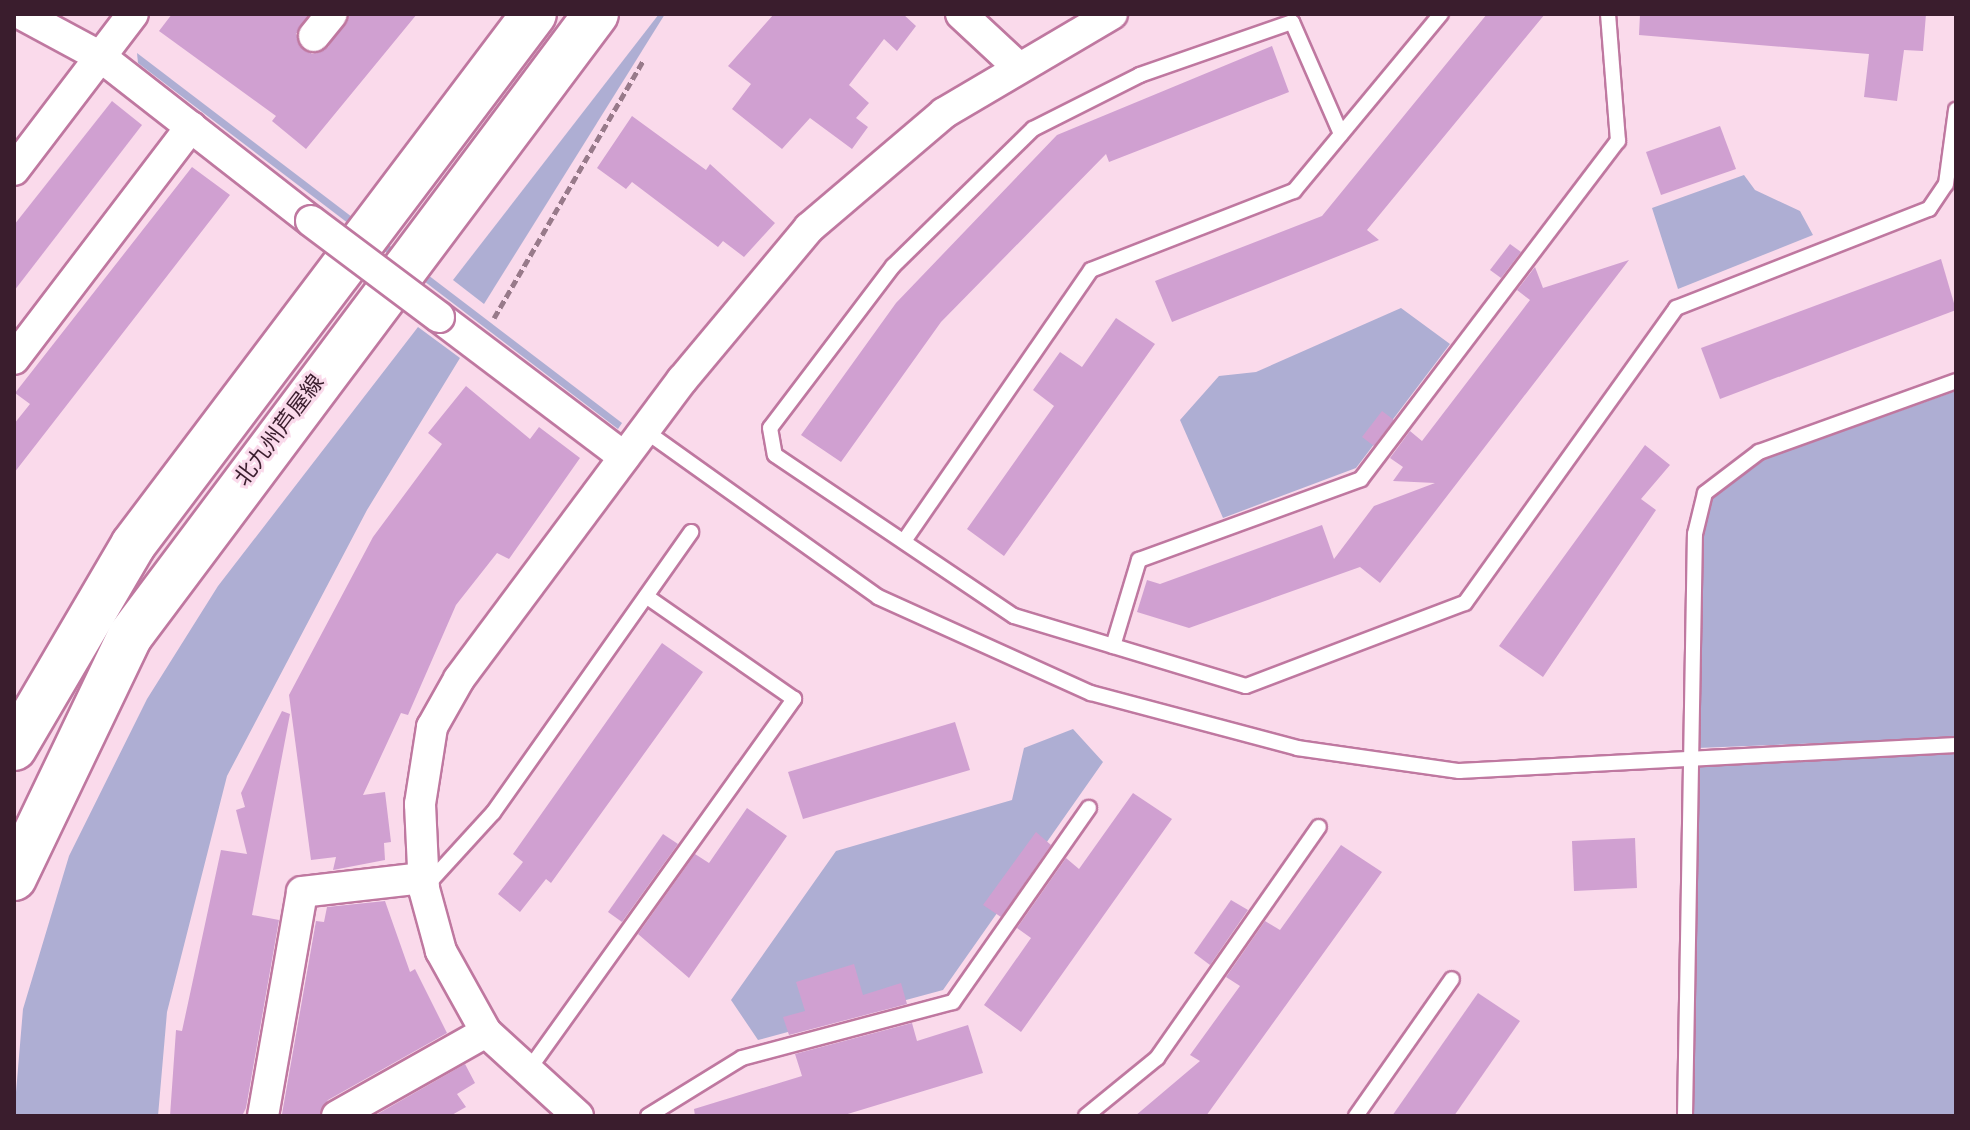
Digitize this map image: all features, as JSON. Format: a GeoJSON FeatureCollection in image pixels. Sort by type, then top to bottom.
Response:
{"type":"FeatureCollection","features":[{"type":"Feature","properties":{"kind":"main road"},"geometry":{"type":"LineString","coordinates":[[14,748],[133,545],[534,14]]}},
{"type":"Feature","properties":{"kind":"main road","name":"北九州芦屋線"},"geometry":{"type":"LineString","coordinates":[[14,878],[130,636],[596,14]]}},
{"type":"Feature","properties":{"kind":"street"},"geometry":{"type":"LineString","coordinates":[[21,14],[101,57],[311,221],[624,457]]}},
{"type":"Feature","properties":{"kind":"street"},"geometry":{"type":"LineString","coordinates":[[14,170],[133,14]]}},
{"type":"Feature","properties":{"kind":"street"},"geometry":{"type":"LineString","coordinates":[[961,14],[1017,66]]}},
{"type":"Feature","properties":{"kind":"street"},"geometry":{"type":"LineString","coordinates":[[578,1116],[486,1032],[441,951],[424,883],[420,804],[432,727],[459,679],[644,430],[809,228],[878,162],[1017,66],[1112,14]]}},
{"type":"Feature","properties":{"kind":"street"},"geometry":{"type":"LineString","coordinates":[[14,359],[191,127]]}},
{"type":"Feature","properties":{"kind":"street"},"geometry":{"type":"LineString","coordinates":[[263,1116],[302,892],[424,883]]}},
{"type":"Feature","properties":{"kind":"street"},"geometry":{"type":"LineString","coordinates":[[337,1116],[486,1032]]}},
{"type":"Feature","properties":{"kind":"lane"},"geometry":{"type":"LineString","coordinates":[[904,541],[1091,270],[1294,191],[1441,14]]}},
{"type":"Feature","properties":{"kind":"lane"},"geometry":{"type":"LineString","coordinates":[[1113,646],[1139,560],[1361,479],[1618,141],[1608,14]]}},
{"type":"Feature","properties":{"kind":"lane"},"geometry":{"type":"LineString","coordinates":[[1341,134],[1292,22],[1140,75],[1033,129],[893,266],[770,428],[775,455],[1014,616],[1246,686],[1465,603],[1676,308],[1929,209],[1946,184],[1956,110]]}},
{"type":"Feature","properties":{"kind":"lane"},"geometry":{"type":"LineString","coordinates":[[1685,1116],[1695,534],[1705,493],[1759,452],[1956,381]]}},
{"type":"Feature","properties":{"kind":"lane"},"geometry":{"type":"LineString","coordinates":[[644,430],[878,597],[1091,693],[1297,748],[1459,771],[1690,754],[1956,745]]}},
{"type":"Feature","properties":{"kind":"lane"},"geometry":{"type":"LineString","coordinates":[[424,883],[493,813],[691,532]]}},
{"type":"Feature","properties":{"kind":"lane"},"geometry":{"type":"LineString","coordinates":[[527,1072],[794,699],[646,596]]}},
{"type":"Feature","properties":{"kind":"lane"},"geometry":{"type":"LineString","coordinates":[[648,1116],[742,1058],[953,1002],[1089,808]]}},
{"type":"Feature","properties":{"kind":"lane"},"geometry":{"type":"LineString","coordinates":[[1086,1116],[1157,1058],[1319,827]]}},
{"type":"Feature","properties":{"kind":"lane"},"geometry":{"type":"LineString","coordinates":[[1356,1116],[1452,979]]}},
{"type":"Feature","properties":{"kind":"path"},"geometry":{"type":"LineString","coordinates":[[493,318],[643,61]]}},
{"type":"Feature","properties":{"kind":"shaded area"},"geometry":{"type":"Polygon","coordinates":[[[659,14],[665,14],[484,304],[453,280],[659,14]]]}},
{"type":"Feature","properties":{"kind":"shaded area"},"geometry":{"type":"Polygon","coordinates":[[[137,53],[622,423],[618,429],[138,63],[137,53]]]}},
{"type":"Feature","properties":{"kind":"shaded area"},"geometry":{"type":"Polygon","coordinates":[[[1744,175],[1755,190],[1800,211],[1813,235],[1678,289],[1652,208],[1744,175]]]}},
{"type":"Feature","properties":{"kind":"shaded area"},"geometry":{"type":"Polygon","coordinates":[[[1401,308],[1450,344],[1356,468],[1223,518],[1180,420],[1219,376],[1256,372],[1401,308]]]}},
{"type":"Feature","properties":{"kind":"shaded area"},"geometry":{"type":"Polygon","coordinates":[[[418,327],[460,358],[367,510],[227,776],[167,1012],[158,1116],[14,1116],[23,1009],[69,856],[147,699],[218,586],[418,327]]]}},
{"type":"Feature","properties":{"kind":"shaded area"},"geometry":{"type":"Polygon","coordinates":[[[1956,391],[1956,738],[1697,748],[1702,536],[1712,497],[1760,461],[1956,391]]]}},
{"type":"Feature","properties":{"kind":"shaded area"},"geometry":{"type":"Polygon","coordinates":[[[1073,729],[1103,762],[943,990],[758,1040],[731,1000],[836,851],[1012,800],[1024,748],[1073,729]]]}},
{"type":"Feature","properties":{"kind":"shaded area"},"geometry":{"type":"Polygon","coordinates":[[[1956,754],[1956,1116],[1692,1116],[1696,766],[1956,754]]]}},
{"type":"Feature","properties":{"kind":"building"},"geometry":{"type":"Polygon","coordinates":[[[172,14],[309,14],[296,34],[312,54],[328,47],[350,14],[417,14],[306,149],[272,121],[276,116],[159,31],[172,14]]]}},
{"type":"Feature","properties":{"kind":"building"},"geometry":{"type":"Polygon","coordinates":[[[774,14],[903,14],[916,26],[897,51],[884,39],[849,85],[869,103],[856,118],[868,127],[852,149],[810,118],[782,149],[732,109],[751,84],[728,66],[774,14]]]}},
{"type":"Feature","properties":{"kind":"building"},"geometry":{"type":"Polygon","coordinates":[[[1487,14],[1545,14],[1367,230],[1379,240],[1172,322],[1155,281],[1322,216],[1487,14]]]}},
{"type":"Feature","properties":{"kind":"building"},"geometry":{"type":"Polygon","coordinates":[[[1640,14],[1926,14],[1923,51],[1904,50],[1897,101],[1864,97],[1869,54],[1639,35],[1640,14]]]}},
{"type":"Feature","properties":{"kind":"building"},"geometry":{"type":"Polygon","coordinates":[[[1272,46],[1289,92],[1109,162],[1106,154],[941,322],[841,462],[801,435],[896,303],[1057,135],[1272,46]]]}},
{"type":"Feature","properties":{"kind":"building"},"geometry":{"type":"Polygon","coordinates":[[[112,101],[142,125],[14,291],[14,225],[112,101]]]}},
{"type":"Feature","properties":{"kind":"building"},"geometry":{"type":"Polygon","coordinates":[[[632,116],[706,170],[710,164],[775,223],[744,257],[723,241],[718,247],[632,182],[626,189],[597,168],[632,116]]]}},
{"type":"Feature","properties":{"kind":"building"},"geometry":{"type":"Polygon","coordinates":[[[1720,126],[1736,169],[1661,195],[1646,152],[1720,126]]]}},
{"type":"Feature","properties":{"kind":"building"},"geometry":{"type":"Polygon","coordinates":[[[192,167],[230,195],[14,473],[14,424],[30,404],[15,393],[192,167]]]}},
{"type":"Feature","properties":{"kind":"building"},"geometry":{"type":"Polygon","coordinates":[[[1510,244],[1521,252],[1501,278],[1490,270],[1510,244]]]}},
{"type":"Feature","properties":{"kind":"building"},"geometry":{"type":"Polygon","coordinates":[[[1941,259],[1956,310],[1720,399],[1701,348],[1941,259]]]}},
{"type":"Feature","properties":{"kind":"building"},"geometry":{"type":"Polygon","coordinates":[[[1629,260],[1380,583],[1360,567],[1189,628],[1137,612],[1147,580],[1160,584],[1322,525],[1334,559],[1374,506],[1435,483],[1393,481],[1403,467],[1390,458],[1410,431],[1422,441],[1530,300],[1517,290],[1535,267],[1543,288],[1629,260]]]}},
{"type":"Feature","properties":{"kind":"building"},"geometry":{"type":"Polygon","coordinates":[[[1116,318],[1155,344],[1004,556],[967,529],[1054,406],[1033,390],[1060,352],[1082,367],[1116,318]]]}},
{"type":"Feature","properties":{"kind":"building"},"geometry":{"type":"Polygon","coordinates":[[[466,386],[530,439],[539,427],[580,458],[509,559],[497,553],[456,605],[408,715],[401,713],[363,795],[385,792],[391,842],[384,843],[385,860],[333,870],[336,857],[311,860],[289,695],[373,537],[442,444],[428,433],[466,386]]]}},
{"type":"Feature","properties":{"kind":"building"},"geometry":{"type":"Polygon","coordinates":[[[1382,411],[1394,420],[1374,446],[1362,437],[1382,411]]]}},
{"type":"Feature","properties":{"kind":"building"},"geometry":{"type":"Polygon","coordinates":[[[1645,445],[1670,465],[1641,499],[1656,510],[1543,677],[1499,646],[1645,445]]]}},
{"type":"Feature","properties":{"kind":"building"},"geometry":{"type":"Polygon","coordinates":[[[662,643],[703,672],[551,883],[546,879],[520,912],[498,894],[523,862],[513,854],[662,643]]]}},
{"type":"Feature","properties":{"kind":"building"},"geometry":{"type":"Polygon","coordinates":[[[282,711],[290,714],[252,915],[279,920],[246,1108],[242,1116],[170,1116],[176,1030],[182,1031],[221,850],[247,854],[236,810],[245,807],[241,793],[282,711]]]}},
{"type":"Feature","properties":{"kind":"building"},"geometry":{"type":"Polygon","coordinates":[[[955,722],[970,770],[803,819],[788,772],[955,722]]]}},
{"type":"Feature","properties":{"kind":"building"},"geometry":{"type":"Polygon","coordinates":[[[1133,793],[1172,819],[1021,1032],[984,1005],[1031,938],[1017,928],[1066,858],[1079,869],[1133,793]]]}},
{"type":"Feature","properties":{"kind":"building"},"geometry":{"type":"Polygon","coordinates":[[[747,808],[787,836],[689,978],[638,934],[695,854],[709,863],[747,808]]]}},
{"type":"Feature","properties":{"kind":"building"},"geometry":{"type":"Polygon","coordinates":[[[1036,832],[1051,845],[1001,917],[983,905],[1036,832]]]}},
{"type":"Feature","properties":{"kind":"building"},"geometry":{"type":"Polygon","coordinates":[[[663,834],[678,844],[622,922],[608,912],[663,834]]]}},
{"type":"Feature","properties":{"kind":"building"},"geometry":{"type":"Polygon","coordinates":[[[1635,838],[1637,888],[1574,891],[1572,841],[1635,838]]]}},
{"type":"Feature","properties":{"kind":"building"},"geometry":{"type":"Polygon","coordinates":[[[1341,845],[1382,872],[1206,1116],[1135,1116],[1200,1061],[1190,1055],[1240,986],[1226,977],[1265,921],[1280,930],[1341,845]]]}},
{"type":"Feature","properties":{"kind":"building"},"geometry":{"type":"Polygon","coordinates":[[[1231,900],[1248,910],[1210,965],[1194,953],[1231,900]]]}},
{"type":"Feature","properties":{"kind":"building"},"geometry":{"type":"Polygon","coordinates":[[[385,901],[410,972],[415,969],[447,1033],[328,1100],[319,1116],[282,1114],[316,921],[324,922],[327,907],[385,901]]]}},
{"type":"Feature","properties":{"kind":"building"},"geometry":{"type":"Polygon","coordinates":[[[854,964],[863,995],[901,983],[907,1004],[789,1035],[783,1017],[805,1011],[796,982],[854,964]]]}},
{"type":"Feature","properties":{"kind":"building"},"geometry":{"type":"Polygon","coordinates":[[[1478,993],[1520,1021],[1454,1116],[1392,1116],[1478,993]]]}},
{"type":"Feature","properties":{"kind":"building"},"geometry":{"type":"Polygon","coordinates":[[[912,1023],[917,1041],[968,1025],[983,1073],[841,1116],[695,1116],[694,1109],[802,1076],[795,1054],[912,1023]]]}},
{"type":"Feature","properties":{"kind":"building"},"geometry":{"type":"Polygon","coordinates":[[[465,1064],[475,1083],[457,1094],[466,1107],[450,1116],[374,1116],[465,1064]]]}}]}
